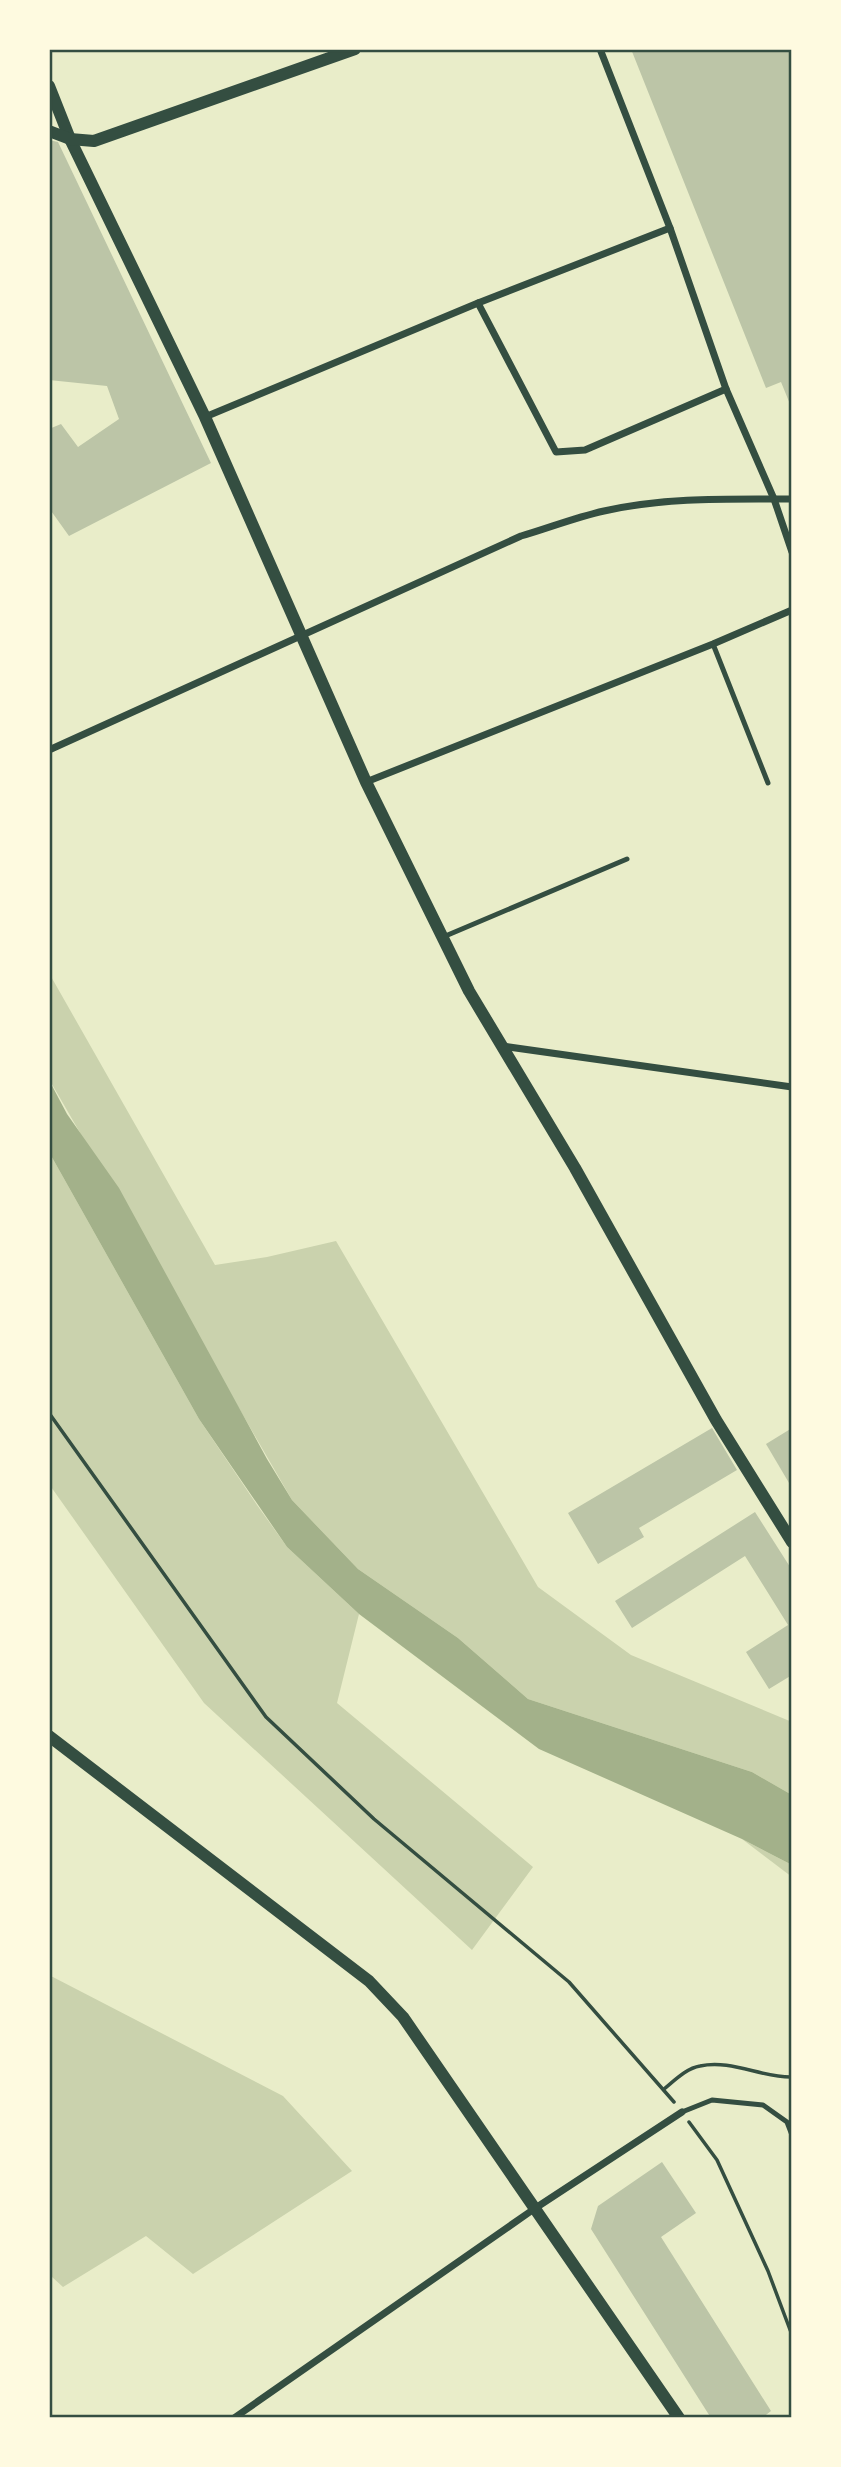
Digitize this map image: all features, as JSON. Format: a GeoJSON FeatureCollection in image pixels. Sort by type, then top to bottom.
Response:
{"type":"FeatureCollection","features":[{"type":"Feature","properties":{"kind":"street"},"geometry":{"type":"LineString","coordinates":[[49,131],[70,139],[94,141],[319,55],[355,49]]}},
{"type":"Feature","properties":{"kind":"street"},"geometry":{"type":"LineString","coordinates":[[600,49],[670,228],[726,388],[774,499],[792,552]]}},
{"type":"Feature","properties":{"kind":"street"},"geometry":{"type":"LineString","coordinates":[[49,86],[70,139],[205,417],[366,782],[469,991],[575,1168],[716,1420],[792,1542]]}},
{"type":"Feature","properties":{"kind":"street"},"geometry":{"type":"LineString","coordinates":[[205,417],[478,303],[670,228]]}},
{"type":"Feature","properties":{"kind":"street"},"geometry":{"type":"LineString","coordinates":[[478,303],[556,452],[585,450],[726,388]]}},
{"type":"Feature","properties":{"kind":"street"},"geometry":{"type":"LineString","coordinates":[[49,750],[522,536],[604,511],[662,502],[752,497],[792,499]]}},
{"type":"Feature","properties":{"kind":"street"},"geometry":{"type":"LineString","coordinates":[[366,782],[792,610]]}},
{"type":"Feature","properties":{"kind":"street"},"geometry":{"type":"LineString","coordinates":[[502,1046],[792,1087]]}},
{"type":"Feature","properties":{"kind":"street"},"geometry":{"type":"LineString","coordinates":[[49,1736],[369,1981],[403,2017],[679,2418]]}},
{"type":"Feature","properties":{"kind":"street"},"geometry":{"type":"LineString","coordinates":[[234,2418],[534,2210],[682,2112]]}},
{"type":"Feature","properties":{"kind":"lane"},"geometry":{"type":"LineString","coordinates":[[713,644],[768,783]]}},
{"type":"Feature","properties":{"kind":"lane"},"geometry":{"type":"LineString","coordinates":[[443,937],[627,859]]}},
{"type":"Feature","properties":{"kind":"lane"},"geometry":{"type":"LineString","coordinates":[[682,2112],[712,2100],[763,2105],[787,2122],[792,2136]]}},
{"type":"Feature","properties":{"kind":"path"},"geometry":{"type":"LineString","coordinates":[[49,1413],[266,1717],[374,1819],[569,1982],[664,2089],[717,2160],[768,2271],[792,2335]]}},
{"type":"Feature","properties":{"kind":"path"},"geometry":{"type":"LineString","coordinates":[[664,2089],[684,2073],[699,2066],[717,2064],[778,2078],[792,2077]]}},
{"type":"Feature","properties":{"kind":"shaded area"},"geometry":{"type":"Polygon","coordinates":[[[49,973],[215,1265],[267,1257],[336,1241],[538,1587],[631,1655],[792,1722],[792,1795],[752,1772],[528,1699],[458,1638],[358,1569],[292,1500],[49,1079],[49,973]]]}},
{"type":"Feature","properties":{"kind":"shaded area"},"geometry":{"type":"Polygon","coordinates":[[[49,1080],[67,1114],[119,1188],[292,1500],[358,1569],[458,1638],[528,1699],[752,1772],[792,1795],[792,1865],[742,1839],[539,1749],[359,1614],[287,1547],[199,1419],[49,1152],[49,1080]]]}},
{"type":"Feature","properties":{"kind":"shaded area"},"geometry":{"type":"Polygon","coordinates":[[[49,1152],[199,1419],[287,1547],[359,1614],[337,1703],[533,1867],[472,1950],[204,1703],[49,1484],[49,1152]]]}},
{"type":"Feature","properties":{"kind":"shaded area"},"geometry":{"type":"Polygon","coordinates":[[[742,1839],[792,1865],[792,1877],[742,1839]]]}},
{"type":"Feature","properties":{"kind":"shaded area"},"geometry":{"type":"Polygon","coordinates":[[[49,1975],[283,2096],[352,2171],[193,2274],[146,2236],[63,2287],[52,2277],[49,2279],[49,1975]]]}},
{"type":"Feature","properties":{"kind":"building"},"geometry":{"type":"Polygon","coordinates":[[[631,49],[792,49],[792,409],[781,382],[766,388],[631,49]]]}},
{"type":"Feature","properties":{"kind":"building"},"geometry":{"type":"Polygon","coordinates":[[[49,140],[58,142],[211,463],[69,536],[49,508],[49,429],[61,424],[78,447],[119,419],[107,386],[49,380],[49,140]]]}},
{"type":"Feature","properties":{"kind":"building"},"geometry":{"type":"Polygon","coordinates":[[[712,1428],[737,1470],[639,1528],[644,1537],[598,1564],[568,1513],[712,1428]]]}},
{"type":"Feature","properties":{"kind":"building"},"geometry":{"type":"Polygon","coordinates":[[[792,1428],[792,1488],[766,1444],[792,1428]]]}},
{"type":"Feature","properties":{"kind":"building"},"geometry":{"type":"Polygon","coordinates":[[[755,1512],[792,1570],[792,1675],[769,1689],[746,1652],[788,1625],[745,1556],[632,1628],[615,1601],[755,1512]]]}},
{"type":"Feature","properties":{"kind":"building"},"geometry":{"type":"Polygon","coordinates":[[[662,2162],[696,2213],[661,2237],[771,2411],[762,2418],[711,2418],[591,2229],[598,2206],[662,2162]]]}}]}
